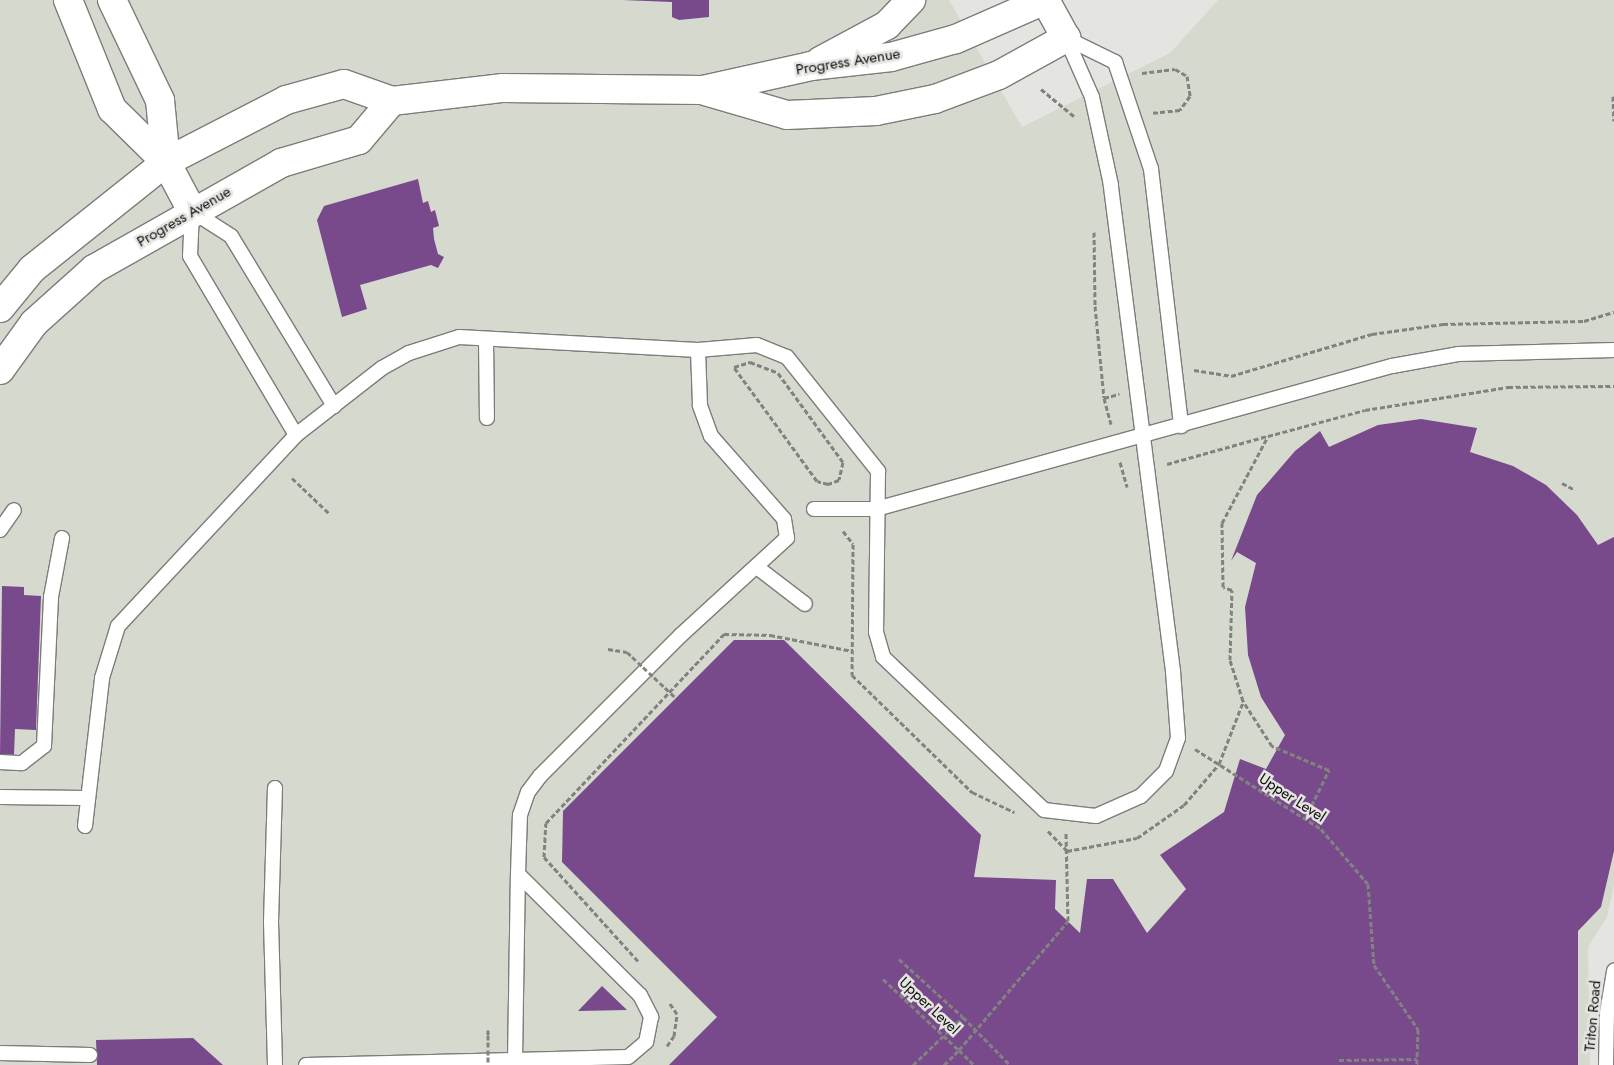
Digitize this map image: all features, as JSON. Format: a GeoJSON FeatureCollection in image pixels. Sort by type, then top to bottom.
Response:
{"type":"FeatureCollection","features":[{"type":"Feature","properties":{"kind":"main road"},"geometry":{"type":"LineString","coordinates":[[68,0],[112,109],[166,162],[192,211]]}},
{"type":"Feature","properties":{"kind":"main road"},"geometry":{"type":"LineString","coordinates":[[112,0],[160,100],[166,162]]}},
{"type":"Feature","properties":{"kind":"main road"},"geometry":{"type":"LineString","coordinates":[[811,66],[887,25],[911,0]]}},
{"type":"Feature","properties":{"kind":"main road"},"geometry":{"type":"LineString","coordinates":[[1045,0],[1066,38]]}},
{"type":"Feature","properties":{"kind":"main road","name":"Progress Avenue"},"geometry":{"type":"LineString","coordinates":[[0,308],[32,269],[166,162],[286,100],[344,84],[392,101],[503,88],[703,90],[811,66],[892,57],[956,39],[1045,0]]}},
{"type":"Feature","properties":{"kind":"main road","name":"Progress Avenue"},"geometry":{"type":"LineString","coordinates":[[703,90],[787,116],[876,111],[935,99],[999,75],[1066,38]]}},
{"type":"Feature","properties":{"kind":"main road","name":"Progress Avenue"},"geometry":{"type":"LineString","coordinates":[[0,370],[34,323],[94,269],[192,211],[281,162],[359,140],[392,101]]}},
{"type":"Feature","properties":{"kind":"lane"},"geometry":{"type":"LineString","coordinates":[[1066,38],[1115,62],[1151,169],[1181,426]]}},
{"type":"Feature","properties":{"kind":"lane"},"geometry":{"type":"LineString","coordinates":[[85,826],[85,798],[102,678],[118,626],[296,436],[334,406],[409,353],[459,337],[698,350],[757,345],[787,358],[878,472],[876,509],[876,632],[884,657],[1044,810],[1096,816],[1141,796],[1166,771],[1178,738],[1174,671],[1140,434],[1111,185],[1092,97],[1066,38]]}},
{"type":"Feature","properties":{"kind":"lane"},"geometry":{"type":"LineString","coordinates":[[192,211],[231,236],[334,406]]}},
{"type":"Feature","properties":{"kind":"lane"},"geometry":{"type":"LineString","coordinates":[[192,211],[190,256],[296,436]]}},
{"type":"Feature","properties":{"kind":"lane"},"geometry":{"type":"LineString","coordinates":[[486,339],[486,418]]}},
{"type":"Feature","properties":{"kind":"lane"},"geometry":{"type":"LineString","coordinates":[[515,1060],[520,815],[532,784],[681,635],[758,568],[787,538],[787,525],[711,436],[701,406],[698,350]]}},
{"type":"Feature","properties":{"kind":"lane"},"geometry":{"type":"LineString","coordinates":[[814,509],[876,509],[1115,440],[1181,426],[1324,382],[1444,356],[1614,350]]}},
{"type":"Feature","properties":{"kind":"lane"},"geometry":{"type":"LineString","coordinates":[[0,530],[14,510]]}},
{"type":"Feature","properties":{"kind":"lane"},"geometry":{"type":"LineString","coordinates":[[0,762],[22,763],[44,746],[51,597],[62,538]]}},
{"type":"Feature","properties":{"kind":"lane"},"geometry":{"type":"LineString","coordinates":[[758,568],[805,604]]}},
{"type":"Feature","properties":{"kind":"lane"},"geometry":{"type":"LineString","coordinates":[[275,788],[271,913],[275,1065]]}},
{"type":"Feature","properties":{"kind":"lane"},"geometry":{"type":"LineString","coordinates":[[0,797],[85,798]]}},
{"type":"Feature","properties":{"kind":"lane"},"geometry":{"type":"LineString","coordinates":[[306,1065],[622,1059],[646,1042],[651,1017],[640,994],[518,874]]}},
{"type":"Feature","properties":{"kind":"lane","name":"Triton Road"},"geometry":{"type":"LineString","coordinates":[[1606,1065],[1606,1013],[1614,971]]}},
{"type":"Feature","properties":{"kind":"lane"},"geometry":{"type":"LineString","coordinates":[[0,1054],[90,1055]]}},
{"type":"Feature","properties":{"kind":"path"},"geometry":{"type":"LineString","coordinates":[[1142,73],[1175,69],[1187,76],[1190,96],[1180,110],[1151,113]]}},
{"type":"Feature","properties":{"kind":"path"},"geometry":{"type":"LineString","coordinates":[[1041,89],[1074,116],[1078,125]]}},
{"type":"Feature","properties":{"kind":"path"},"geometry":{"type":"LineString","coordinates":[[1613,96],[1614,121]]}},
{"type":"Feature","properties":{"kind":"path"},"geometry":{"type":"LineString","coordinates":[[1094,228],[1095,306],[1104,398],[1128,490]]}},
{"type":"Feature","properties":{"kind":"path"},"geometry":{"type":"LineString","coordinates":[[1175,376],[1201,368],[1231,376],[1372,334],[1444,324],[1584,321],[1614,312]]}},
{"type":"Feature","properties":{"kind":"path"},"geometry":{"type":"LineString","coordinates":[[734,367],[811,474],[828,484],[844,472]]}},
{"type":"Feature","properties":{"kind":"path"},"geometry":{"type":"LineString","coordinates":[[1124,476],[1365,410],[1508,387],[1614,386]]}},
{"type":"Feature","properties":{"kind":"path"},"geometry":{"type":"LineString","coordinates":[[1104,398],[1136,388]]}},
{"type":"Feature","properties":{"kind":"path"},"geometry":{"type":"LineString","coordinates":[[1268,436],[1222,523],[1223,587],[1232,590],[1230,660],[1243,701],[1272,746],[1329,770],[1305,819]]}},
{"type":"Feature","properties":{"kind":"path"},"geometry":{"type":"LineString","coordinates":[[292,478],[330,514]]}},
{"type":"Feature","properties":{"kind":"path"},"geometry":{"type":"LineString","coordinates":[[1562,483],[1575,490]]}},
{"type":"Feature","properties":{"kind":"path"},"geometry":{"type":"LineString","coordinates":[[843,531],[853,544],[852,675],[972,792],[1020,815]]}},
{"type":"Feature","properties":{"kind":"path"},"geometry":{"type":"LineString","coordinates":[[644,967],[544,858],[546,823],[724,634],[770,635],[852,651]]}},
{"type":"Feature","properties":{"kind":"path"},"geometry":{"type":"LineString","coordinates":[[608,649],[627,652],[676,698]]}},
{"type":"Feature","properties":{"kind":"path"},"geometry":{"type":"LineString","coordinates":[[1044,827],[1067,851],[1137,838],[1184,805],[1219,764],[1243,701]]}},
{"type":"Feature","properties":{"kind":"path","name":"Upper Level"},"geometry":{"type":"LineString","coordinates":[[1178,738],[1321,829],[1368,884],[1374,965],[1418,1029],[1417,1065]]}},
{"type":"Feature","properties":{"kind":"path","name":"Upper Level"},"geometry":{"type":"LineString","coordinates":[[944,1065],[959,1050],[1068,921],[1067,851],[1064,813]]}},
{"type":"Feature","properties":{"kind":"path"},"geometry":{"type":"LineString","coordinates":[[899,959],[963,1017],[1010,1065]]}},
{"type":"Feature","properties":{"kind":"path","name":"Upper Level"},"geometry":{"type":"LineString","coordinates":[[883,979],[974,1065]]}},
{"type":"Feature","properties":{"kind":"path"},"geometry":{"type":"LineString","coordinates":[[664,1049],[674,1036],[677,1014],[666,998]]}},
{"type":"Feature","properties":{"kind":"path"},"geometry":{"type":"LineString","coordinates":[[913,1065],[963,1017]]}},
{"type":"Feature","properties":{"kind":"path"},"geometry":{"type":"LineString","coordinates":[[488,1030],[488,1065]]}},
{"type":"Feature","properties":{"kind":"path"},"geometry":{"type":"LineString","coordinates":[[1339,1060],[1418,1059]]}},
{"type":"Feature","properties":{"kind":"shaded area"},"geometry":{"type":"Polygon","coordinates":[[[0,0],[949,0],[1022,127],[1170,53],[1218,0],[1614,0],[1614,885],[1607,917],[1588,947],[1590,1065],[0,1065],[0,0]]]}},
{"type":"Feature","properties":{"kind":"building"},"geometry":{"type":"Polygon","coordinates":[[[622,0],[709,0],[709,17],[679,20],[672,17],[672,2],[622,0]]]}},
{"type":"Feature","properties":{"kind":"building"},"geometry":{"type":"Polygon","coordinates":[[[418,179],[423,203],[428,201],[431,212],[435,210],[439,226],[433,228],[438,254],[444,257],[438,268],[431,265],[360,285],[367,309],[342,317],[317,220],[324,206],[418,179]]]}},
{"type":"Feature","properties":{"kind":"building"},"geometry":{"type":"Polygon","coordinates":[[[1421,419],[1477,428],[1470,452],[1513,466],[1546,485],[1577,515],[1598,545],[1614,537],[1614,851],[1601,907],[1578,931],[1578,1065],[669,1065],[717,1017],[562,862],[563,811],[734,640],[784,640],[981,835],[974,877],[1056,880],[1055,909],[1080,933],[1087,879],[1113,879],[1147,933],[1186,889],[1160,855],[1224,812],[1240,759],[1266,769],[1285,735],[1261,697],[1248,655],[1245,607],[1256,563],[1237,552],[1231,561],[1257,495],[1295,451],[1320,431],[1329,447],[1378,425],[1421,419]]]}},
{"type":"Feature","properties":{"kind":"building"},"geometry":{"type":"Polygon","coordinates":[[[2,586],[24,587],[24,595],[41,596],[36,730],[15,729],[14,755],[0,754],[2,586]]]}},
{"type":"Feature","properties":{"kind":"building"},"geometry":{"type":"Polygon","coordinates":[[[602,986],[627,1010],[578,1011],[602,986]]]}},
{"type":"Feature","properties":{"kind":"building"},"geometry":{"type":"Polygon","coordinates":[[[193,1038],[223,1065],[97,1065],[96,1040],[193,1038]]]}}]}
